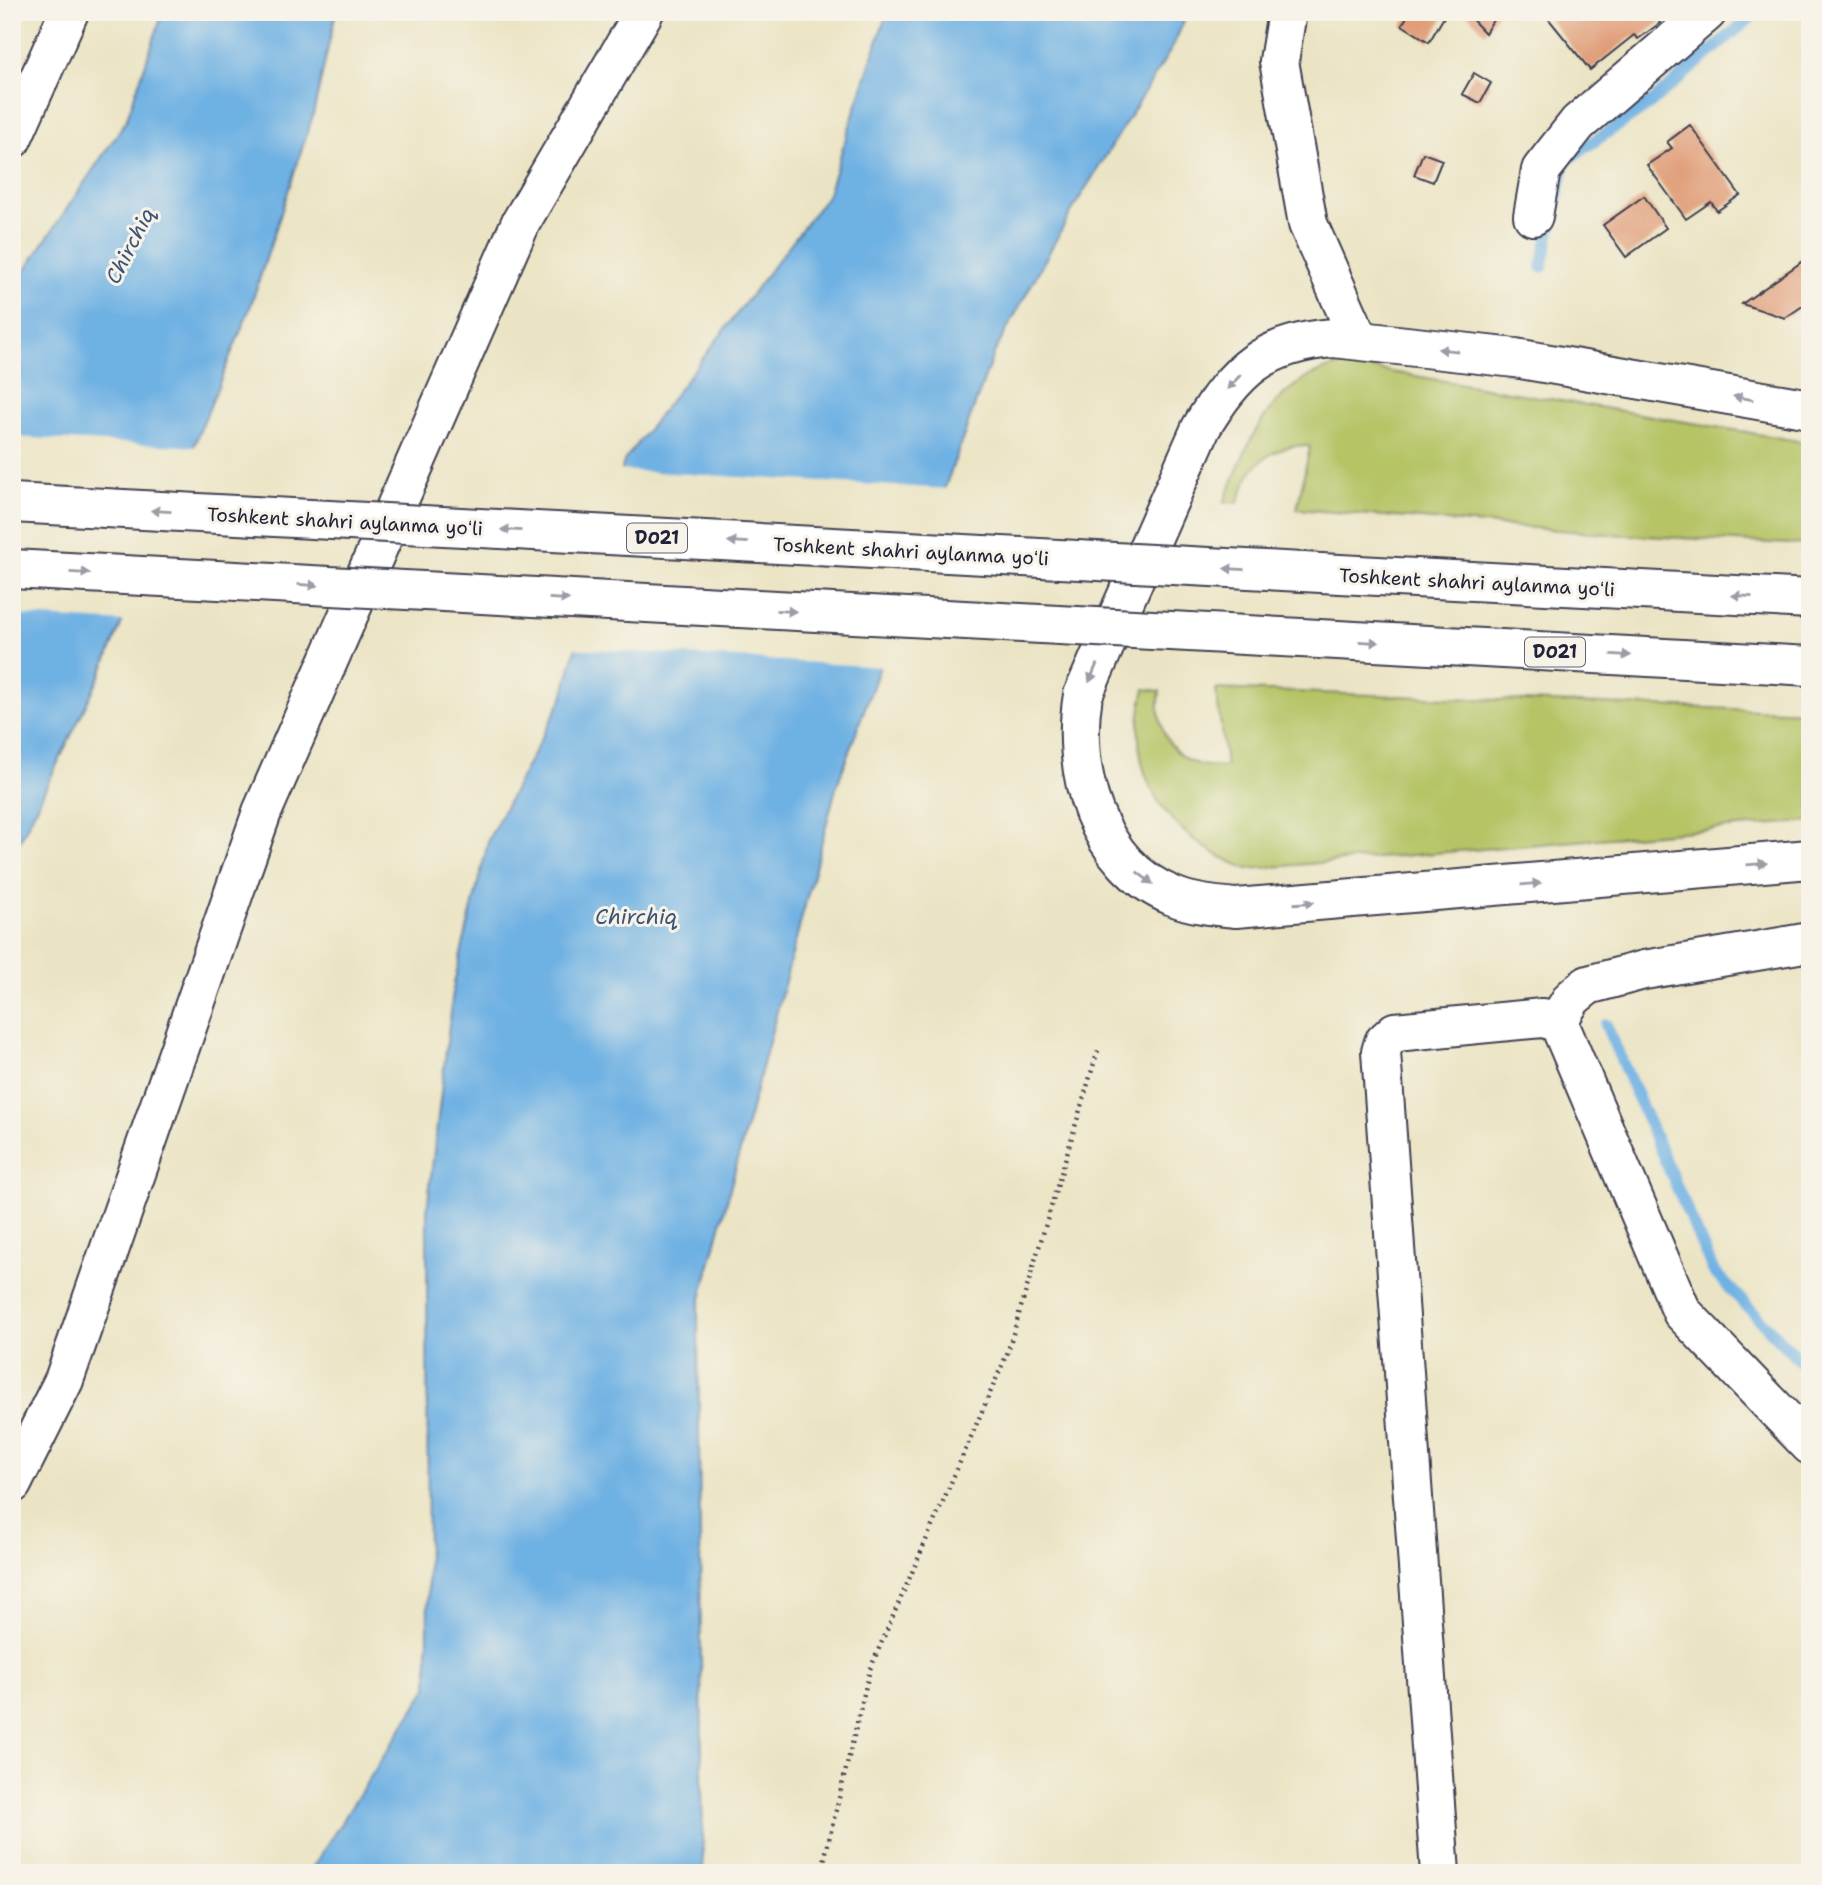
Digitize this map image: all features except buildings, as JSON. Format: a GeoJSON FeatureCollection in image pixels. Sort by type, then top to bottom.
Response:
{"type":"FeatureCollection","features":[{"type":"Feature","properties":{"kind":"main road"},"geometry":{"type":"LineString","coordinates":[[12,139],[69,12]]}},
{"type":"Feature","properties":{"kind":"main road"},"geometry":{"type":"LineString","coordinates":[[12,1484],[64,1380],[262,812],[521,222],[644,12]]}},
{"type":"Feature","properties":{"kind":"main road"},"geometry":{"type":"LineString","coordinates":[[1287,12],[1279,61],[1308,224],[1359,340]]}},
{"type":"Feature","properties":{"kind":"main road"},"geometry":{"type":"LineString","coordinates":[[1533,216],[1541,170],[1578,123],[1707,12]]}},
{"type":"Feature","properties":{"kind":"main road"},"geometry":{"type":"LineString","coordinates":[[1810,409],[1516,358],[1359,340],[1310,339],[1286,345],[1264,355],[1228,388],[1213,407],[1189,451],[1083,695],[1080,750],[1084,784],[1100,825],[1124,861],[1146,880],[1172,896],[1236,908],[1810,859]]}},
{"type":"Feature","properties":{"kind":"main road","name":"Toshkent shahri aylanma yoʻli"},"geometry":{"type":"LineString","coordinates":[[12,503],[1810,600]]}},
{"type":"Feature","properties":{"kind":"main road","name":"D021"},"geometry":{"type":"LineString","coordinates":[[12,569],[1810,666]]}},
{"type":"Feature","properties":{"kind":"main road"},"geometry":{"type":"LineString","coordinates":[[1558,1021],[1572,998],[1588,985],[1644,970],[1810,942]]}},
{"type":"Feature","properties":{"kind":"main road"},"geometry":{"type":"LineString","coordinates":[[1440,1873],[1381,1052],[1384,1042],[1395,1032],[1542,1018],[1558,1021]]}},
{"type":"Feature","properties":{"kind":"main road"},"geometry":{"type":"LineString","coordinates":[[1558,1021],[1682,1312],[1810,1445]]}},
{"type":"Feature","properties":{"kind":"path"},"geometry":{"type":"LineString","coordinates":[[821,1873],[870,1668],[1007,1353],[1098,1050]]}},
{"type":"Feature","properties":{"kind":"green space"},"geometry":{"type":"Polygon","coordinates":[[[1344,364],[1810,443],[1810,545],[1608,534],[1297,509],[1310,447],[1302,446],[1286,448],[1262,460],[1249,476],[1238,503],[1224,502],[1254,435],[1280,398],[1318,372],[1344,364]]]}},
{"type":"Feature","properties":{"kind":"green space"},"geometry":{"type":"Polygon","coordinates":[[[1145,689],[1160,691],[1161,722],[1165,736],[1173,747],[1183,757],[1209,766],[1226,766],[1216,689],[1810,712],[1810,821],[1248,869],[1195,840],[1174,822],[1158,800],[1146,776],[1140,750],[1139,720],[1145,689]]]}},
{"type":"Feature","properties":{"kind":"water","name":"Chirchiq"},"geometry":{"type":"Polygon","coordinates":[[[163,12],[336,12],[313,115],[250,308],[101,674],[12,857],[12,296],[22,275],[126,121],[163,12]]]}},
{"type":"Feature","properties":{"kind":"water","name":"Chirchiq"},"geometry":{"type":"Polygon","coordinates":[[[887,12],[1188,12],[1173,46],[1070,214],[993,355],[836,788],[698,1310],[703,1873],[309,1873],[428,1687],[427,1210],[454,983],[489,838],[563,697],[624,461],[827,196],[887,12]]]}},
{"type":"Feature","properties":{"kind":"pier"},"geometry":{"type":"Polygon","coordinates":[[[12,437],[198,447],[126,622],[12,615],[12,437]]]}},
{"type":"Feature","properties":{"kind":"pier"},"geometry":{"type":"Polygon","coordinates":[[[618,470],[948,489],[884,667],[572,648],[618,470]]]}},
{"type":"Feature","properties":{"kind":"waterway"},"geometry":{"type":"LineString","coordinates":[[1542,267],[1565,161],[1651,103],[1757,12]]}},
{"type":"Feature","properties":{"kind":"waterway"},"geometry":{"type":"LineString","coordinates":[[1606,1025],[1714,1272],[1810,1371]]}}]}
